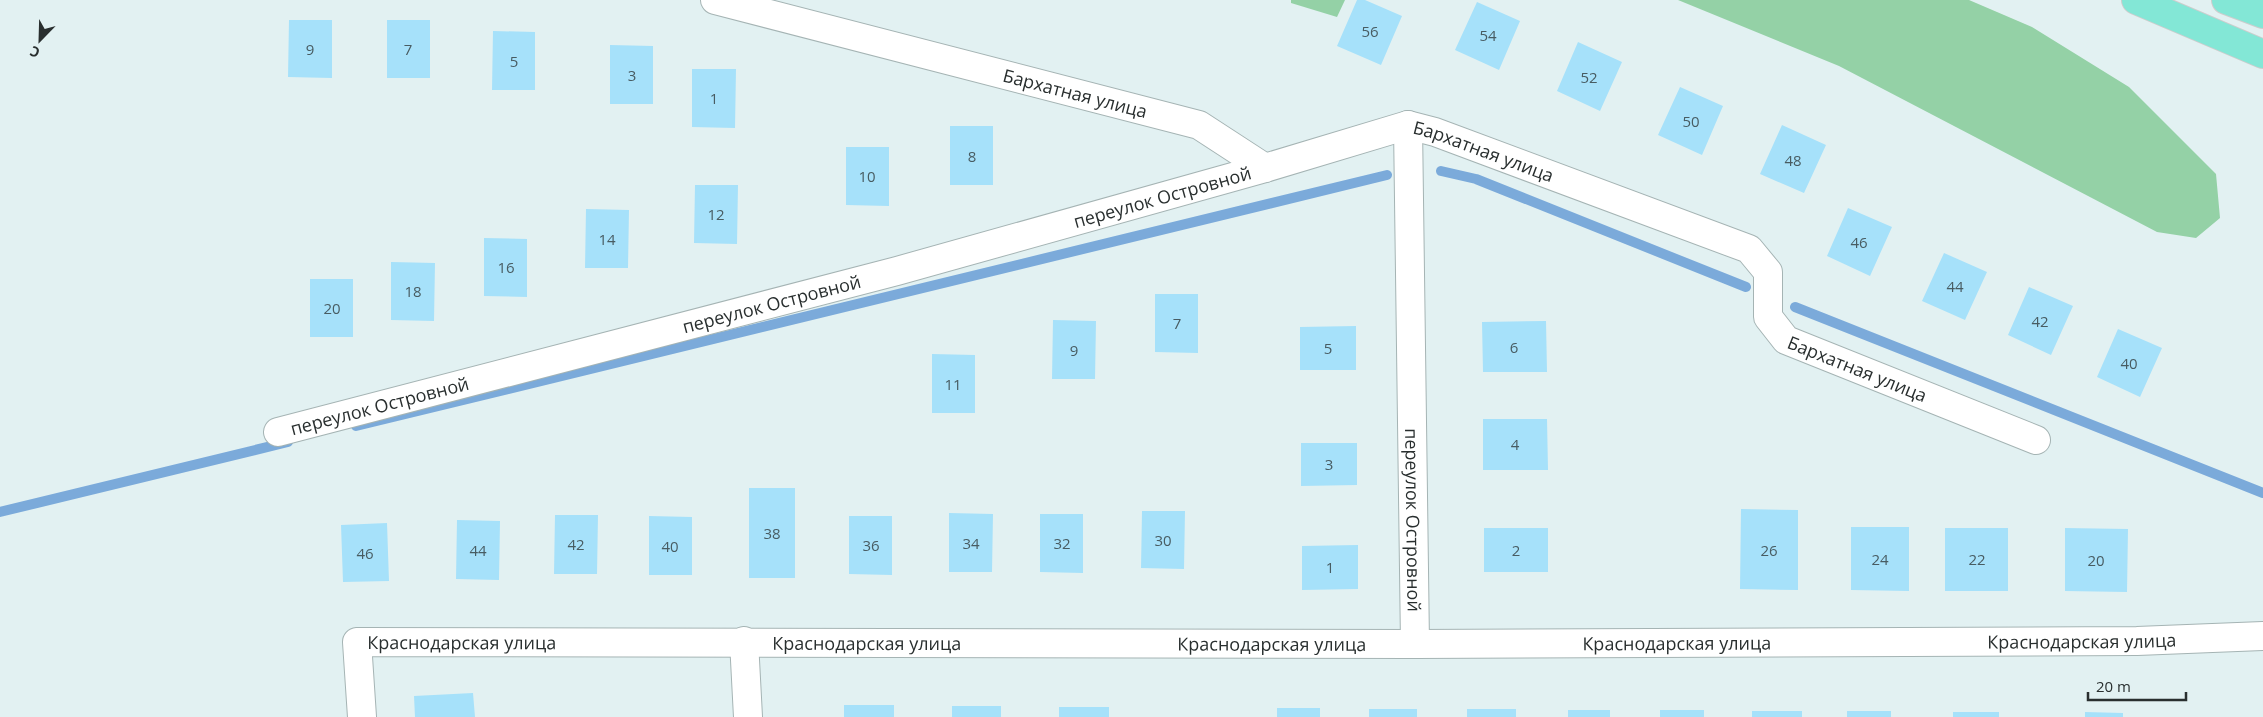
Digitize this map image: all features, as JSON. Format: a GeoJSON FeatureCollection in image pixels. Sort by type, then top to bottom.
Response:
{"type":"FeatureCollection","features":[{"type":"Feature","properties":{"kind":"main road"},"geometry":{"type":"LineString","coordinates":[[2136,0],[2263,54]]}},
{"type":"Feature","properties":{"kind":"main road"},"geometry":{"type":"LineString","coordinates":[[2226,0],[2263,14]]}},
{"type":"Feature","properties":{"kind":"street","name":"Бархатная улица"},"geometry":{"type":"LineString","coordinates":[[715,0],[1199,125],[1265,168],[1408,125],[1435,132],[1749,249],[1768,272],[1768,317],[1786,340],[2036,440]]}},
{"type":"Feature","properties":{"kind":"street","name":"переулок Островной"},"geometry":{"type":"LineString","coordinates":[[1408,125],[1415,644]]}},
{"type":"Feature","properties":{"kind":"street","name":"переулок Островной"},"geometry":{"type":"LineString","coordinates":[[278,432],[897,271],[1265,168]]}},
{"type":"Feature","properties":{"kind":"street","name":"Краснодарская улица"},"geometry":{"type":"LineString","coordinates":[[362,717],[356,642],[744,641],[1415,644],[2137,641],[2263,636]]}},
{"type":"Feature","properties":{"kind":"street"},"geometry":{"type":"LineString","coordinates":[[744,641],[748,717]]}},
{"type":"Feature","properties":{"kind":"green space"},"geometry":{"type":"Polygon","coordinates":[[[1291,0],[1345,0],[1337,17],[1291,3],[1291,0]]]}},
{"type":"Feature","properties":{"kind":"green space"},"geometry":{"type":"Polygon","coordinates":[[[1678,0],[1969,0],[2032,27],[2129,87],[2216,174],[2220,218],[2196,238],[2157,232],[1839,66],[1678,0]]]}},
{"type":"Feature","properties":{"kind":"building"},"geometry":{"type":"Polygon","coordinates":[[[1357,0],[1365,0],[1402,16],[1381,65],[1337,46],[1357,0]]]}},
{"type":"Feature","properties":{"kind":"building"},"geometry":{"type":"Polygon","coordinates":[[[1477,2],[1520,21],[1499,70],[1455,50],[1477,2]]]}},
{"type":"Feature","properties":{"kind":"building"},"geometry":{"type":"Polygon","coordinates":[[[289,20],[332,20],[332,78],[288,77],[289,20]]]}},
{"type":"Feature","properties":{"kind":"building"},"geometry":{"type":"Polygon","coordinates":[[[387,20],[430,20],[430,78],[387,78],[387,20]]]}},
{"type":"Feature","properties":{"kind":"building"},"geometry":{"type":"Polygon","coordinates":[[[493,31],[535,32],[535,90],[492,90],[493,31]]]}},
{"type":"Feature","properties":{"kind":"building"},"geometry":{"type":"Polygon","coordinates":[[[1578,42],[1622,62],[1600,111],[1557,91],[1578,42]]]}},
{"type":"Feature","properties":{"kind":"building"},"geometry":{"type":"Polygon","coordinates":[[[610,45],[653,46],[653,104],[610,104],[610,45]]]}},
{"type":"Feature","properties":{"kind":"building"},"geometry":{"type":"Polygon","coordinates":[[[692,69],[736,69],[735,128],[692,127],[692,69]]]}},
{"type":"Feature","properties":{"kind":"building"},"geometry":{"type":"Polygon","coordinates":[[[1680,87],[1723,106],[1702,155],[1658,135],[1680,87]]]}},
{"type":"Feature","properties":{"kind":"building"},"geometry":{"type":"Polygon","coordinates":[[[1782,125],[1826,145],[1804,193],[1760,174],[1782,125]]]}},
{"type":"Feature","properties":{"kind":"building"},"geometry":{"type":"Polygon","coordinates":[[[950,126],[993,126],[993,185],[950,185],[950,126]]]}},
{"type":"Feature","properties":{"kind":"building"},"geometry":{"type":"Polygon","coordinates":[[[846,147],[889,147],[889,206],[846,205],[846,147]]]}},
{"type":"Feature","properties":{"kind":"building"},"geometry":{"type":"Polygon","coordinates":[[[695,185],[738,185],[737,244],[694,243],[695,185]]]}},
{"type":"Feature","properties":{"kind":"building"},"geometry":{"type":"Polygon","coordinates":[[[1848,208],[1892,227],[1870,276],[1827,256],[1848,208]]]}},
{"type":"Feature","properties":{"kind":"building"},"geometry":{"type":"Polygon","coordinates":[[[586,209],[629,210],[628,268],[585,268],[586,209]]]}},
{"type":"Feature","properties":{"kind":"building"},"geometry":{"type":"Polygon","coordinates":[[[484,238],[527,239],[527,297],[484,296],[484,238]]]}},
{"type":"Feature","properties":{"kind":"building"},"geometry":{"type":"Polygon","coordinates":[[[1944,253],[1987,272],[1965,320],[1922,301],[1944,253]]]}},
{"type":"Feature","properties":{"kind":"building"},"geometry":{"type":"Polygon","coordinates":[[[391,262],[435,263],[434,321],[391,320],[391,262]]]}},
{"type":"Feature","properties":{"kind":"building"},"geometry":{"type":"Polygon","coordinates":[[[310,279],[353,279],[353,337],[310,337],[310,279]]]}},
{"type":"Feature","properties":{"kind":"building"},"geometry":{"type":"Polygon","coordinates":[[[2029,287],[2073,306],[2051,355],[2008,335],[2029,287]]]}},
{"type":"Feature","properties":{"kind":"building"},"geometry":{"type":"Polygon","coordinates":[[[1155,294],[1198,294],[1198,353],[1155,352],[1155,294]]]}},
{"type":"Feature","properties":{"kind":"building"},"geometry":{"type":"Polygon","coordinates":[[[1053,320],[1096,321],[1095,379],[1052,379],[1053,320]]]}},
{"type":"Feature","properties":{"kind":"building"},"geometry":{"type":"Polygon","coordinates":[[[1546,321],[1547,372],[1483,372],[1482,322],[1546,321]]]}},
{"type":"Feature","properties":{"kind":"building"},"geometry":{"type":"Polygon","coordinates":[[[1356,326],[1356,370],[1300,370],[1300,327],[1356,326]]]}},
{"type":"Feature","properties":{"kind":"building"},"geometry":{"type":"Polygon","coordinates":[[[2118,329],[2162,348],[2140,397],[2097,377],[2118,329]]]}},
{"type":"Feature","properties":{"kind":"building"},"geometry":{"type":"Polygon","coordinates":[[[932,354],[975,355],[975,413],[932,413],[932,354]]]}},
{"type":"Feature","properties":{"kind":"building"},"geometry":{"type":"Polygon","coordinates":[[[1483,419],[1547,419],[1548,470],[1483,470],[1483,419]]]}},
{"type":"Feature","properties":{"kind":"building"},"geometry":{"type":"Polygon","coordinates":[[[1301,443],[1357,443],[1357,485],[1301,486],[1301,443]]]}},
{"type":"Feature","properties":{"kind":"building"},"geometry":{"type":"Polygon","coordinates":[[[749,488],[795,488],[795,578],[749,578],[749,488]]]}},
{"type":"Feature","properties":{"kind":"building"},"geometry":{"type":"Polygon","coordinates":[[[1741,509],[1798,510],[1798,590],[1740,589],[1741,509]]]}},
{"type":"Feature","properties":{"kind":"building"},"geometry":{"type":"Polygon","coordinates":[[[1142,511],[1185,511],[1184,569],[1141,568],[1142,511]]]}},
{"type":"Feature","properties":{"kind":"building"},"geometry":{"type":"Polygon","coordinates":[[[949,513],[993,514],[992,572],[949,572],[949,513]]]}},
{"type":"Feature","properties":{"kind":"building"},"geometry":{"type":"Polygon","coordinates":[[[1040,514],[1083,514],[1083,573],[1040,572],[1040,514]]]}},
{"type":"Feature","properties":{"kind":"building"},"geometry":{"type":"Polygon","coordinates":[[[555,515],[598,515],[597,574],[554,574],[555,515]]]}},
{"type":"Feature","properties":{"kind":"building"},"geometry":{"type":"Polygon","coordinates":[[[649,516],[692,517],[692,575],[649,575],[649,516]]]}},
{"type":"Feature","properties":{"kind":"building"},"geometry":{"type":"Polygon","coordinates":[[[849,516],[892,516],[892,575],[849,574],[849,516]]]}},
{"type":"Feature","properties":{"kind":"building"},"geometry":{"type":"Polygon","coordinates":[[[457,520],[500,521],[499,580],[456,579],[457,520]]]}},
{"type":"Feature","properties":{"kind":"building"},"geometry":{"type":"Polygon","coordinates":[[[387,523],[389,581],[343,582],[341,525],[387,523]]]}},
{"type":"Feature","properties":{"kind":"building"},"geometry":{"type":"Polygon","coordinates":[[[1851,527],[1909,527],[1909,591],[1851,590],[1851,527]]]}},
{"type":"Feature","properties":{"kind":"building"},"geometry":{"type":"Polygon","coordinates":[[[1484,528],[1548,528],[1548,572],[1484,572],[1484,528]]]}},
{"type":"Feature","properties":{"kind":"building"},"geometry":{"type":"Polygon","coordinates":[[[1945,528],[2008,528],[2008,591],[1945,591],[1945,528]]]}},
{"type":"Feature","properties":{"kind":"building"},"geometry":{"type":"Polygon","coordinates":[[[2065,528],[2128,529],[2127,592],[2065,591],[2065,528]]]}},
{"type":"Feature","properties":{"kind":"building"},"geometry":{"type":"Polygon","coordinates":[[[1358,545],[1358,589],[1302,590],[1302,546],[1358,545]]]}},
{"type":"Feature","properties":{"kind":"building"},"geometry":{"type":"Polygon","coordinates":[[[473,693],[475,717],[415,717],[414,696],[473,693]]]}},
{"type":"Feature","properties":{"kind":"building"},"geometry":{"type":"Polygon","coordinates":[[[844,705],[894,705],[894,717],[844,717],[844,705]]]}},
{"type":"Feature","properties":{"kind":"building"},"geometry":{"type":"Polygon","coordinates":[[[952,706],[1001,706],[1001,717],[952,717],[952,706]]]}},
{"type":"Feature","properties":{"kind":"building"},"geometry":{"type":"Polygon","coordinates":[[[1059,707],[1109,707],[1109,717],[1059,717],[1059,707]]]}},
{"type":"Feature","properties":{"kind":"building"},"geometry":{"type":"Polygon","coordinates":[[[1277,708],[1320,708],[1320,717],[1277,717],[1277,708]]]}},
{"type":"Feature","properties":{"kind":"building"},"geometry":{"type":"Polygon","coordinates":[[[1369,709],[1417,709],[1417,717],[1369,717],[1369,709]]]}},
{"type":"Feature","properties":{"kind":"building"},"geometry":{"type":"Polygon","coordinates":[[[1467,709],[1516,709],[1516,717],[1467,717],[1467,709]]]}},
{"type":"Feature","properties":{"kind":"building"},"geometry":{"type":"Polygon","coordinates":[[[1568,710],[1610,710],[1610,717],[1568,717],[1568,710]]]}},
{"type":"Feature","properties":{"kind":"building"},"geometry":{"type":"Polygon","coordinates":[[[1660,710],[1704,710],[1704,717],[1660,717],[1660,710]]]}},
{"type":"Feature","properties":{"kind":"building"},"geometry":{"type":"Polygon","coordinates":[[[1752,711],[1802,711],[1802,717],[1752,717],[1752,711]]]}},
{"type":"Feature","properties":{"kind":"building"},"geometry":{"type":"Polygon","coordinates":[[[1847,711],[1891,711],[1891,717],[1847,717],[1847,711]]]}},
{"type":"Feature","properties":{"kind":"building"},"geometry":{"type":"Polygon","coordinates":[[[1953,712],[1999,712],[1999,717],[1953,717],[1953,712]]]}},
{"type":"Feature","properties":{"kind":"building"},"geometry":{"type":"Polygon","coordinates":[[[2085,712],[2123,713],[2123,717],[2085,717],[2085,712]]]}},
{"type":"Feature","properties":{"kind":"waterway"},"geometry":{"type":"LineString","coordinates":[[1441,171],[1476,179],[1746,287]]}},
{"type":"Feature","properties":{"kind":"waterway"},"geometry":{"type":"LineString","coordinates":[[356,426],[1387,175]]}},
{"type":"Feature","properties":{"kind":"waterway"},"geometry":{"type":"LineString","coordinates":[[1795,307],[2263,493]]}},
{"type":"Feature","properties":{"kind":"waterway"},"geometry":{"type":"LineString","coordinates":[[0,512],[288,442]]}}]}
